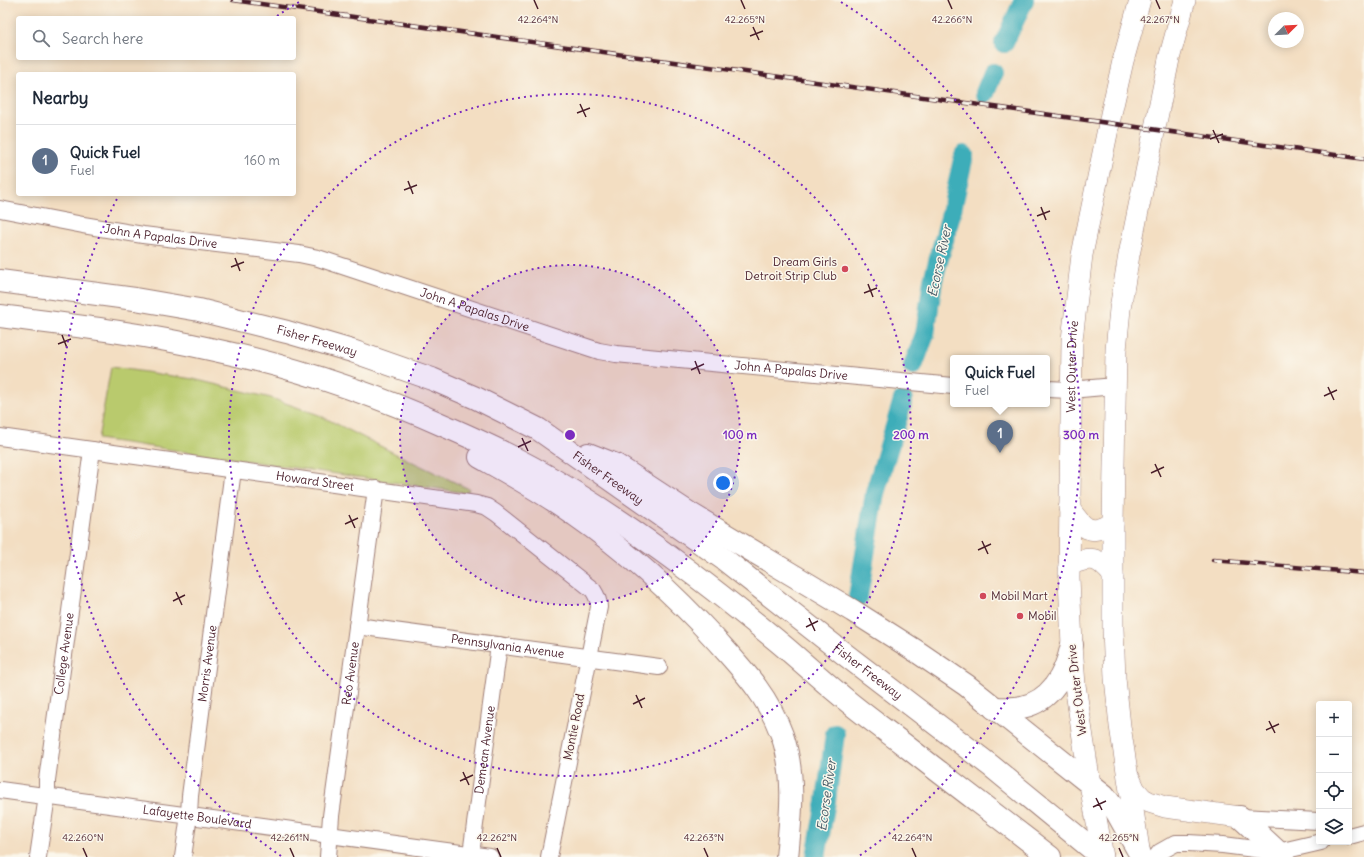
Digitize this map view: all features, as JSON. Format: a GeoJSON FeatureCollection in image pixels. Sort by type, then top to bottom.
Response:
{"type":"FeatureCollection","features":[{"type":"Feature","properties":{"kind":"highway","name":"Fisher Freeway"},"geometry":{"type":"LineString","coordinates":[[0,282],[199,310],[352,350],[412,371],[476,398],[538,429],[724,560],[990,766],[1102,857]]}},
{"type":"Feature","properties":{"kind":"highway"},"geometry":{"type":"LineString","coordinates":[[0,316],[112,330],[210,348],[284,368],[347,386],[404,408],[471,437],[530,466],[588,500],[635,531],[706,584],[776,640],[841,696],[1050,857]]}},
{"type":"Feature","properties":{"kind":"highway"},"geometry":{"type":"LineString","coordinates":[[347,386],[378,408],[466,450],[518,478],[556,502],[609,539],[698,620],[750,677],[772,712],[782,735],[791,780],[792,808],[787,857]]}},
{"type":"Feature","properties":{"kind":"highway"},"geometry":{"type":"LineString","coordinates":[[560,444],[616,465],[689,513],[853,611],[966,685],[1104,795],[1145,856]]}},
{"type":"Feature","properties":{"kind":"highway"},"geometry":{"type":"LineString","coordinates":[[994,708],[1023,707],[1036,702],[1045,696],[1055,686],[1063,674],[1072,645]]}},
{"type":"Feature","properties":{"kind":"highway"},"geometry":{"type":"LineString","coordinates":[[1240,817],[1280,854]]}},
{"type":"Feature","properties":{"kind":"main road","name":"West Outer Drive"},"geometry":{"type":"LineString","coordinates":[[1102,857],[1075,685],[1072,645],[1069,565],[1069,508],[1072,340],[1082,255],[1112,107],[1140,0]]}},
{"type":"Feature","properties":{"kind":"main road"},"geometry":{"type":"LineString","coordinates":[[1145,856],[1126,771],[1115,678],[1112,575],[1116,350],[1128,255],[1169,59],[1185,0]]}},
{"type":"Feature","properties":{"kind":"main road"},"geometry":{"type":"LineString","coordinates":[[1069,508],[1080,524],[1087,530],[1105,528],[1113,523]]}},
{"type":"Feature","properties":{"kind":"main road"},"geometry":{"type":"LineString","coordinates":[[1069,565],[1082,559],[1094,559],[1106,567],[1112,575]]}},
{"type":"Feature","properties":{"kind":"main road"},"geometry":{"type":"LineString","coordinates":[[1126,771],[1135,790],[1142,798],[1150,802],[1165,807],[1240,817]]}},
{"type":"Feature","properties":{"kind":"street","name":"John A Papalas Drive"},"geometry":{"type":"LineString","coordinates":[[0,209],[143,235],[299,254],[318,258],[599,351],[616,354],[950,386]]}},
{"type":"Feature","properties":{"kind":"street"},"geometry":{"type":"LineString","coordinates":[[1050,389],[1070,390],[1115,386]]}},
{"type":"Feature","properties":{"kind":"street","name":"Howard Street"},"geometry":{"type":"LineString","coordinates":[[0,437],[476,504],[487,507],[496,513],[592,590],[598,598]]}},
{"type":"Feature","properties":{"kind":"street","name":"College Avenue"},"geometry":{"type":"LineString","coordinates":[[38,857],[47,780],[92,450]]}},
{"type":"Feature","properties":{"kind":"street","name":"Morris Avenue"},"geometry":{"type":"LineString","coordinates":[[183,857],[234,470]]}},
{"type":"Feature","properties":{"kind":"street","name":"Reo Avenue"},"geometry":{"type":"LineString","coordinates":[[328,857],[357,626],[376,490]]}},
{"type":"Feature","properties":{"kind":"street","name":"Montie Road"},"geometry":{"type":"LineString","coordinates":[[549,857],[599,607],[598,598]]}},
{"type":"Feature","properties":{"kind":"street","name":"Pennsylvania Avenue"},"geometry":{"type":"LineString","coordinates":[[357,626],[659,667]]}},
{"type":"Feature","properties":{"kind":"street","name":"Demean Avenue"},"geometry":{"type":"LineString","coordinates":[[471,854],[499,645]]}},
{"type":"Feature","properties":{"kind":"street","name":"Lafayette Boulevard"},"geometry":{"type":"LineString","coordinates":[[0,790],[490,857]]}},
{"type":"Feature","properties":{"kind":"street"},"geometry":{"type":"LineString","coordinates":[[1240,817],[1316,822]]}},
{"type":"Feature","properties":{"kind":"street"},"geometry":{"type":"LineString","coordinates":[[1352,825],[1364,827]]}},
{"type":"Feature","properties":{"kind":"street"},"geometry":{"type":"LineString","coordinates":[[1352,835],[1364,832]]}},
{"type":"Feature","properties":{"kind":"street"},"geometry":{"type":"LineString","coordinates":[[1145,856],[1160,852],[1176,843],[1216,845],[1280,854],[1316,843]]}},
{"type":"Feature","properties":{"kind":"green space"},"geometry":{"type":"Polygon","coordinates":[[[111,367],[193,379],[271,398],[319,415],[469,489],[467,493],[98,439],[111,367]]]}},
{"type":"Feature","properties":{"kind":"waterway","name":"Ecorse River"},"geometry":{"type":"LineString","coordinates":[[1004,43],[1024,0]]}},
{"type":"Feature","properties":{"kind":"waterway","name":"Ecorse River"},"geometry":{"type":"LineString","coordinates":[[985,93],[993,73]]}},
{"type":"Feature","properties":{"kind":"waterway","name":"Ecorse River"},"geometry":{"type":"LineString","coordinates":[[913,366],[925,334],[933,280],[951,214],[964,155]]}},
{"type":"Feature","properties":{"kind":"waterway","name":"Ecorse River"},"geometry":{"type":"LineString","coordinates":[[858,597],[875,493],[903,400]]}},
{"type":"Feature","properties":{"kind":"waterway","name":"Ecorse River"},"geometry":{"type":"LineString","coordinates":[[816,857],[826,801],[835,734]]}},
{"type":"Feature","properties":{"kind":"railway"},"geometry":{"type":"LineString","coordinates":[[233,0],[1364,159]]}},
{"type":"Feature","properties":{"kind":"railway"},"geometry":{"type":"LineString","coordinates":[[1213,560],[1364,573]]}},
{"type":"Feature","properties":{"kind":"place","name":"Dream Girls Detroit Strip Club"},"geometry":{"type":"Point","coordinates":[845,269]}},
{"type":"Feature","properties":{"kind":"place","name":"Quick Fuel"},"geometry":{"type":"Point","coordinates":[1000,453]}},
{"type":"Feature","properties":{"kind":"place","name":"Mobil Mart"},"geometry":{"type":"Point","coordinates":[983,596]}},
{"type":"Feature","properties":{"kind":"place","name":"Mobil"},"geometry":{"type":"Point","coordinates":[1020,616]}}]}
